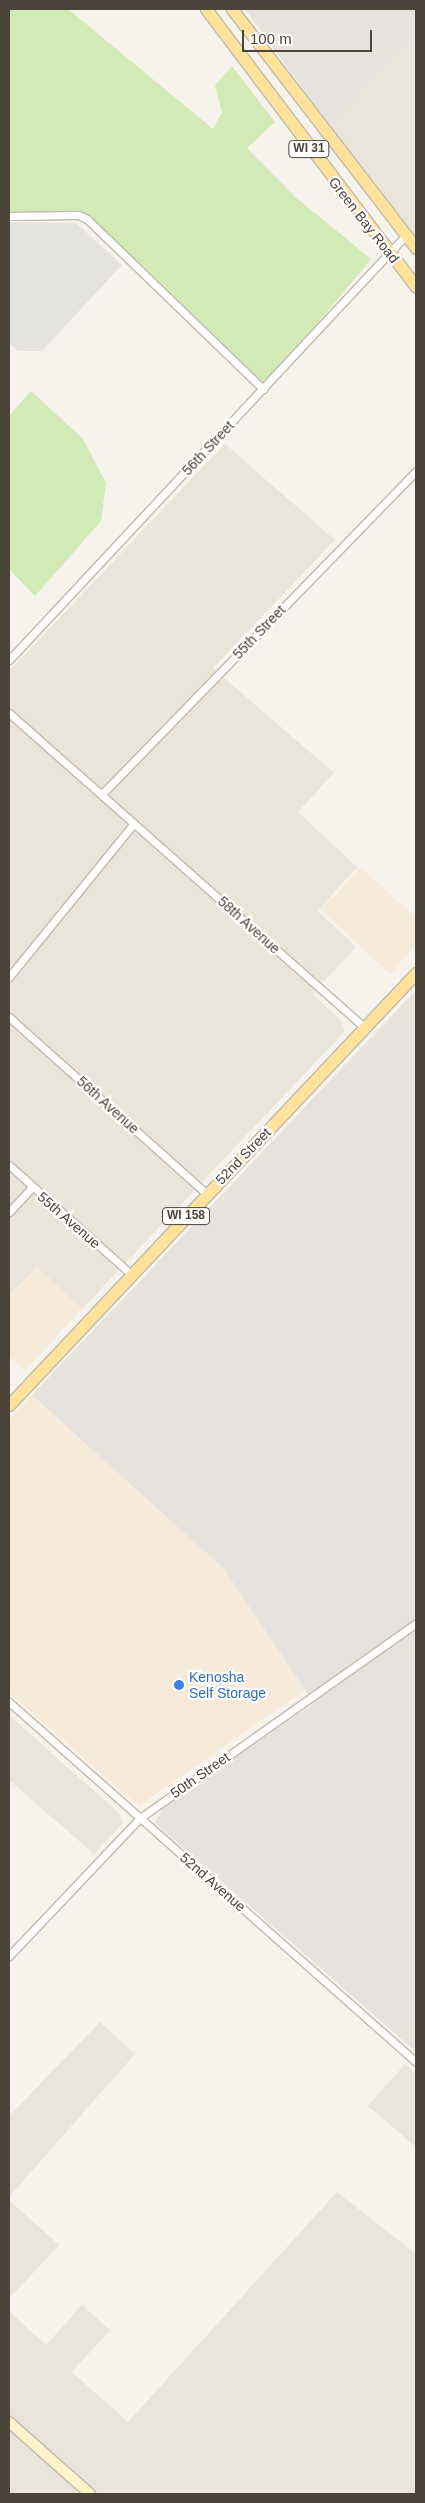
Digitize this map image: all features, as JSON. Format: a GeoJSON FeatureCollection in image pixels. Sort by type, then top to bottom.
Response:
{"type":"FeatureCollection","features":[{"type":"Feature","properties":{"kind":"main road","name":"Green Bay Road"},"geometry":{"type":"LineString","coordinates":[[206,9],[416,287]]}},
{"type":"Feature","properties":{"kind":"main road","name":"Green Bay Road"},"geometry":{"type":"LineString","coordinates":[[232,9],[416,248]]}},
{"type":"Feature","properties":{"kind":"main road","name":"52nd Street"},"geometry":{"type":"LineString","coordinates":[[9,1405],[416,973]]}},
{"type":"Feature","properties":{"kind":"street"},"geometry":{"type":"LineString","coordinates":[[9,216],[78,215],[87,220],[263,389]]}},
{"type":"Feature","properties":{"kind":"street","name":"56th Street"},"geometry":{"type":"LineString","coordinates":[[9,660],[406,235]]}},
{"type":"Feature","properties":{"kind":"street","name":"55th Street"},"geometry":{"type":"LineString","coordinates":[[102,794],[416,470]]}},
{"type":"Feature","properties":{"kind":"street","name":"58th Avenue"},"geometry":{"type":"LineString","coordinates":[[9,713],[365,1028]]}},
{"type":"Feature","properties":{"kind":"street"},"geometry":{"type":"LineString","coordinates":[[9,977],[134,823]]}},
{"type":"Feature","properties":{"kind":"street","name":"56th Avenue"},"geometry":{"type":"LineString","coordinates":[[9,1017],[207,1194]]}},
{"type":"Feature","properties":{"kind":"street","name":"55th Avenue"},"geometry":{"type":"LineString","coordinates":[[9,1165],[131,1274]]}},
{"type":"Feature","properties":{"kind":"street"},"geometry":{"type":"LineString","coordinates":[[9,1212],[32,1187]]}},
{"type":"Feature","properties":{"kind":"street","name":"50th Street"},"geometry":{"type":"LineString","coordinates":[[9,1956],[140,1818],[416,1623]]}},
{"type":"Feature","properties":{"kind":"street","name":"52nd Avenue"},"geometry":{"type":"LineString","coordinates":[[9,1702],[416,2062]]}},
{"type":"Feature","properties":{"kind":"street"},"geometry":{"type":"LineString","coordinates":[[9,2422],[90,2494]]}},
{"type":"Feature","properties":{"kind":"shaded area"},"geometry":{"type":"Polygon","coordinates":[[[245,9],[416,9],[416,33],[328,124],[245,9]]]}},
{"type":"Feature","properties":{"kind":"shaded area"},"geometry":{"type":"Polygon","coordinates":[[[416,33],[416,236],[328,124],[416,33]]]}},
{"type":"Feature","properties":{"kind":"shaded area"},"geometry":{"type":"Polygon","coordinates":[[[9,222],[76,223],[122,265],[42,351],[18,351],[9,342],[9,222]]]}},
{"type":"Feature","properties":{"kind":"shaded area"},"geometry":{"type":"Polygon","coordinates":[[[225,444],[335,540],[213,668],[334,773],[298,812],[357,867],[318,911],[356,947],[312,994],[340,1019],[345,1031],[82,1309],[37,1267],[9,1295],[9,671],[225,444]]]}},
{"type":"Feature","properties":{"kind":"shaded area"},"geometry":{"type":"Polygon","coordinates":[[[361,867],[416,918],[416,945],[390,974],[321,910],[361,867]]]}},
{"type":"Feature","properties":{"kind":"shaded area"},"geometry":{"type":"Polygon","coordinates":[[[416,990],[416,2052],[155,1823],[164,1807],[314,1703],[224,1569],[32,1395],[416,990]]]}},
{"type":"Feature","properties":{"kind":"shaded area"},"geometry":{"type":"Polygon","coordinates":[[[37,1267],[82,1309],[25,1370],[9,1356],[9,1295],[37,1267]]]}},
{"type":"Feature","properties":{"kind":"shaded area"},"geometry":{"type":"Polygon","coordinates":[[[32,1395],[224,1569],[305,1690],[139,1806],[9,1693],[9,1420],[32,1395]]]}},
{"type":"Feature","properties":{"kind":"shaded area"},"geometry":{"type":"Polygon","coordinates":[[[9,1715],[121,1815],[123,1823],[94,1854],[9,1780],[9,1715]]]}},
{"type":"Feature","properties":{"kind":"shaded area"},"geometry":{"type":"Polygon","coordinates":[[[100,2022],[135,2054],[9,2197],[9,2116],[100,2022]]]}},
{"type":"Feature","properties":{"kind":"shaded area"},"geometry":{"type":"Polygon","coordinates":[[[405,2064],[416,2074],[416,2147],[368,2106],[405,2064]]]}},
{"type":"Feature","properties":{"kind":"shaded area"},"geometry":{"type":"Polygon","coordinates":[[[337,2192],[416,2254],[416,2494],[9,2494],[9,2311],[46,2345],[82,2305],[110,2330],[72,2372],[128,2422],[337,2192]]]}},
{"type":"Feature","properties":{"kind":"shaded area"},"geometry":{"type":"Polygon","coordinates":[[[9,2200],[59,2245],[9,2299],[9,2200]]]}},
{"type":"Feature","properties":{"kind":"green space"},"geometry":{"type":"Polygon","coordinates":[[[9,9],[68,9],[213,129],[222,112],[215,85],[232,66],[275,122],[247,148],[294,196],[371,259],[263,389],[78,215],[9,216],[9,9]]]}},
{"type":"Feature","properties":{"kind":"green space"},"geometry":{"type":"Polygon","coordinates":[[[31,391],[83,439],[106,483],[101,521],[35,596],[9,569],[9,416],[31,391]]]}},
{"type":"Feature","properties":{"kind":"place","name":"Kenosha Self Storage"},"geometry":{"type":"Point","coordinates":[179,1685]}}]}
